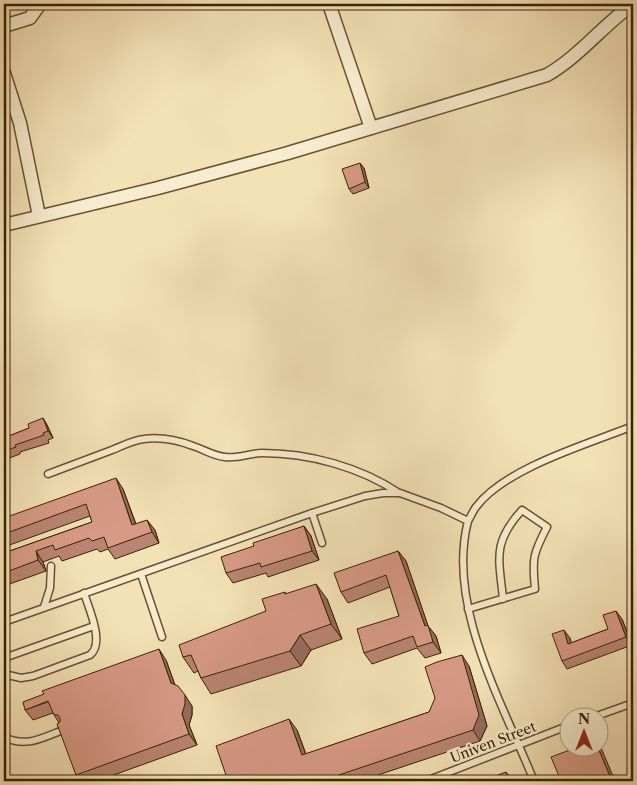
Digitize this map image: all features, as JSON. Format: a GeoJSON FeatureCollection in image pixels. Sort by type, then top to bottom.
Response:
{"type":"FeatureCollection","features":[{"type":"Feature","properties":{"kind":"street"},"geometry":{"type":"LineString","coordinates":[[4,26],[30,18],[40,4]]}},
{"type":"Feature","properties":{"kind":"street"},"geometry":{"type":"LineString","coordinates":[[329,4],[371,128]]}},
{"type":"Feature","properties":{"kind":"street"},"geometry":{"type":"LineString","coordinates":[[4,225],[194,179],[472,99],[547,75],[576,55],[613,19],[633,4]]}},
{"type":"Feature","properties":{"kind":"street"},"geometry":{"type":"LineString","coordinates":[[4,73],[20,123],[39,216]]}},
{"type":"Feature","properties":{"kind":"lane"},"geometry":{"type":"LineString","coordinates":[[534,781],[499,700],[475,636],[468,609],[464,559],[465,532],[468,521],[476,507],[495,488],[515,474],[633,426]]}},
{"type":"Feature","properties":{"kind":"lane"},"geometry":{"type":"LineString","coordinates":[[48,474],[142,439],[156,438],[192,445],[224,457],[244,457],[259,453],[298,455],[349,469],[384,483],[400,493],[441,508],[468,521]]}},
{"type":"Feature","properties":{"kind":"lane"},"geometry":{"type":"LineString","coordinates":[[4,622],[312,513],[365,496],[400,493]]}},
{"type":"Feature","properties":{"kind":"lane"},"geometry":{"type":"LineString","coordinates":[[468,609],[503,599],[535,589],[533,565],[535,550],[547,527],[522,510],[512,521],[500,544],[498,564],[503,599]]}},
{"type":"Feature","properties":{"kind":"lane"},"geometry":{"type":"LineString","coordinates":[[312,513],[322,543]]}},
{"type":"Feature","properties":{"kind":"lane"},"geometry":{"type":"LineString","coordinates":[[44,607],[50,588],[51,566]]}},
{"type":"Feature","properties":{"kind":"lane"},"geometry":{"type":"LineString","coordinates":[[141,574],[162,637]]}},
{"type":"Feature","properties":{"kind":"lane"},"geometry":{"type":"LineString","coordinates":[[4,674],[21,678],[33,676],[94,652],[97,641],[84,593]]}},
{"type":"Feature","properties":{"kind":"lane"},"geometry":{"type":"LineString","coordinates":[[4,658],[94,626]]}},
{"type":"Feature","properties":{"kind":"lane"},"geometry":{"type":"LineString","coordinates":[[610,711],[633,703]]}},
{"type":"Feature","properties":{"kind":"lane","name":"Univen Street"},"geometry":{"type":"LineString","coordinates":[[426,781],[560,729]]}},
{"type":"Feature","properties":{"kind":"lane"},"geometry":{"type":"LineString","coordinates":[[4,737],[17,743],[36,741],[63,730]]}},
{"type":"Feature","properties":{"kind":"building"},"geometry":{"type":"Polygon","coordinates":[[[360,163],[365,182],[349,189],[342,169],[360,163]]]}},
{"type":"Feature","properties":{"kind":"building"},"geometry":{"type":"Polygon","coordinates":[[[43,418],[48,431],[43,433],[44,435],[4,451],[4,438],[29,428],[28,424],[43,418]]]}},
{"type":"Feature","properties":{"kind":"building"},"geometry":{"type":"Polygon","coordinates":[[[116,478],[132,525],[147,520],[152,532],[108,548],[104,537],[92,541],[89,538],[55,550],[53,545],[36,551],[38,560],[4,573],[4,553],[92,522],[86,504],[4,534],[4,518],[116,478]]]}},
{"type":"Feature","properties":{"kind":"building"},"geometry":{"type":"Polygon","coordinates":[[[304,526],[312,551],[261,567],[260,563],[226,573],[221,557],[254,546],[253,543],[304,526]]]}},
{"type":"Feature","properties":{"kind":"building"},"geometry":{"type":"Polygon","coordinates":[[[398,551],[425,626],[428,625],[433,642],[417,647],[413,636],[364,653],[357,629],[399,616],[386,575],[341,592],[334,573],[398,551]]]}},
{"type":"Feature","properties":{"kind":"building"},"geometry":{"type":"Polygon","coordinates":[[[316,584],[331,624],[300,635],[290,651],[201,678],[191,655],[183,657],[179,645],[266,611],[262,599],[316,584]]]}},
{"type":"Feature","properties":{"kind":"building"},"geometry":{"type":"Polygon","coordinates":[[[616,611],[626,637],[562,661],[552,634],[564,630],[568,644],[608,629],[603,615],[616,611]]]}},
{"type":"Feature","properties":{"kind":"building"},"geometry":{"type":"Polygon","coordinates":[[[159,649],[171,683],[178,686],[185,695],[182,714],[189,734],[76,775],[57,724],[60,722],[60,718],[58,715],[54,715],[48,701],[25,710],[23,702],[44,694],[42,691],[159,649]]]}},
{"type":"Feature","properties":{"kind":"building"},"geometry":{"type":"Polygon","coordinates":[[[462,655],[479,715],[473,730],[321,781],[228,781],[216,746],[289,719],[302,755],[429,712],[435,698],[425,667],[462,655]]]}},
{"type":"Feature","properties":{"kind":"building"},"geometry":{"type":"Polygon","coordinates":[[[633,737],[633,750],[629,739],[633,737]]]}},
{"type":"Feature","properties":{"kind":"building"},"geometry":{"type":"Polygon","coordinates":[[[560,754],[560,758],[602,758],[612,781],[561,781],[551,757],[560,754]]]}},
{"type":"Feature","properties":{"kind":"building"},"geometry":{"type":"Polygon","coordinates":[[[506,772],[510,781],[482,781],[506,772]]]}}]}
